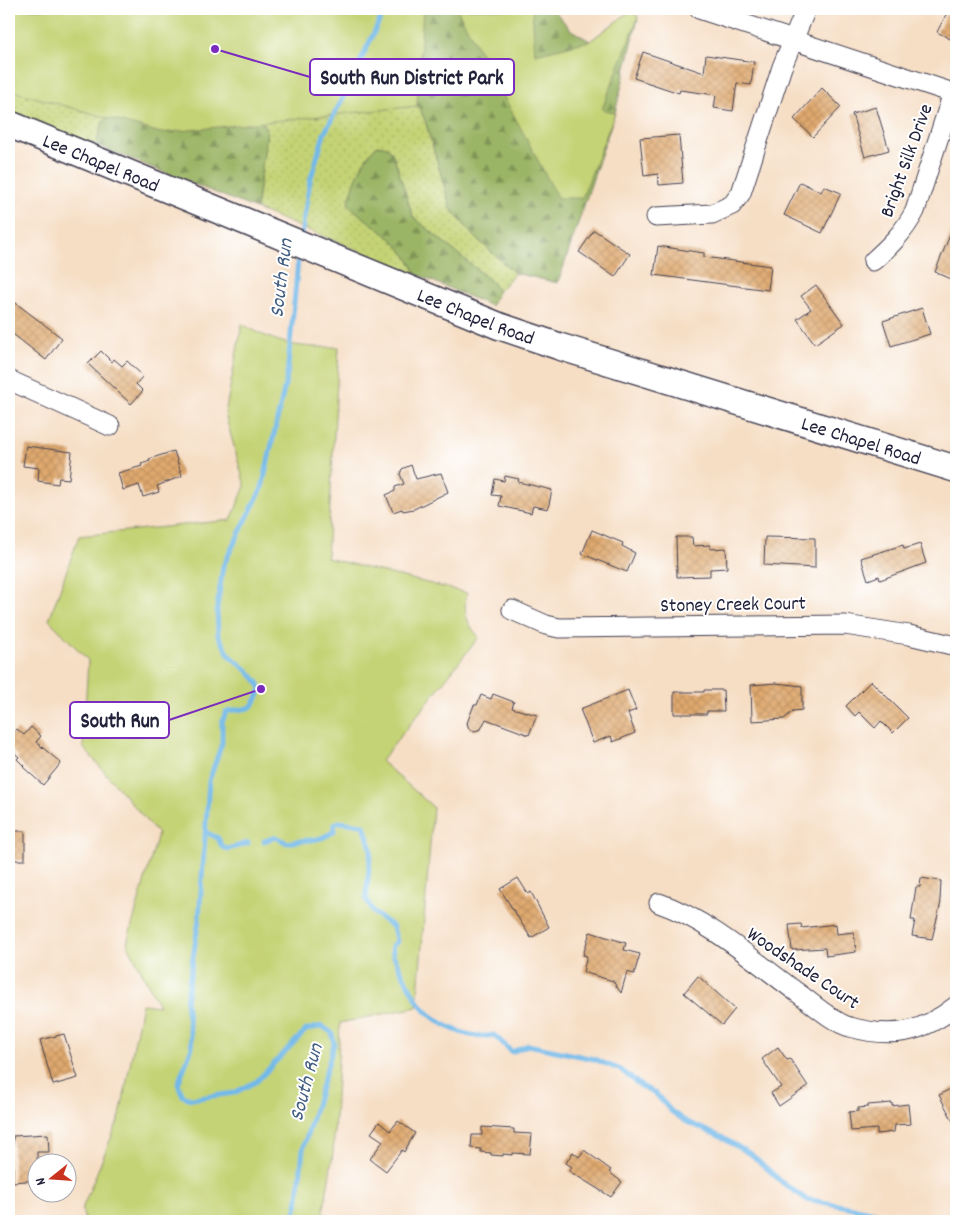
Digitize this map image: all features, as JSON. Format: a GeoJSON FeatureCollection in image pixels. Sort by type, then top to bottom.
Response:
{"type":"FeatureCollection","features":[{"type":"Feature","properties":{"kind":"main road","name":"Lee Chapel Road"},"geometry":{"type":"LineString","coordinates":[[9,124],[499,326],[956,470]]}},
{"type":"Feature","properties":{"kind":"street"},"geometry":{"type":"LineString","coordinates":[[699,9],[955,94]]}},
{"type":"Feature","properties":{"kind":"street"},"geometry":{"type":"LineString","coordinates":[[656,217],[712,214],[732,206],[741,193],[782,68],[806,9]]}},
{"type":"Feature","properties":{"kind":"street","name":"Bright Silk Drive"},"geometry":{"type":"LineString","coordinates":[[872,261],[895,242],[915,211],[955,94]]}},
{"type":"Feature","properties":{"kind":"street"},"geometry":{"type":"LineString","coordinates":[[9,380],[110,426]]}},
{"type":"Feature","properties":{"kind":"street","name":"Stoney Creek Court"},"geometry":{"type":"LineString","coordinates":[[512,610],[546,625],[558,628],[845,625],[909,635],[956,646]]}},
{"type":"Feature","properties":{"kind":"street","name":"Woodshade Court"},"geometry":{"type":"LineString","coordinates":[[660,903],[694,918],[848,1027],[888,1034],[905,1033],[918,1029],[956,1006]]}},
{"type":"Feature","properties":{"kind":"green space"},"geometry":{"type":"Polygon","coordinates":[[[9,9],[553,9],[571,30],[590,41],[633,9],[638,18],[615,113],[558,283],[515,273],[475,237],[451,209],[425,120],[412,93],[9,9]]]}},
{"type":"Feature","properties":{"kind":"green space"},"geometry":{"type":"Polygon","coordinates":[[[9,9],[423,9],[417,106],[161,133],[9,90],[9,9]]]}},
{"type":"Feature","properties":{"kind":"green space"},"geometry":{"type":"Polygon","coordinates":[[[457,9],[532,9],[535,54],[590,41],[633,9],[638,18],[602,109],[615,113],[582,198],[558,198],[457,9]]]}},
{"type":"Feature","properties":{"kind":"green space"},"geometry":{"type":"Polygon","coordinates":[[[9,62],[412,92],[425,120],[451,209],[475,237],[515,273],[498,292],[492,282],[413,217],[394,157],[388,147],[355,211],[382,231],[398,246],[405,254],[416,274],[256,209],[267,131],[103,122],[96,145],[9,116],[9,62]]]}},
{"type":"Feature","properties":{"kind":"green space"},"geometry":{"type":"Polygon","coordinates":[[[114,111],[260,118],[267,131],[256,209],[96,145],[103,122],[114,111]]]}},
{"type":"Feature","properties":{"kind":"green space"},"geometry":{"type":"Polygon","coordinates":[[[377,145],[388,147],[394,157],[413,217],[492,282],[498,292],[491,306],[416,274],[403,251],[348,204],[362,165],[377,145]]]}},
{"type":"Feature","properties":{"kind":"green space"},"geometry":{"type":"Polygon","coordinates":[[[242,324],[267,337],[289,344],[312,347],[339,347],[327,558],[467,593],[465,606],[468,622],[479,637],[381,761],[433,807],[417,1007],[340,1023],[333,1154],[322,1221],[85,1221],[82,1209],[120,1116],[142,1004],[159,1006],[127,943],[158,834],[83,747],[88,660],[49,620],[79,536],[231,520],[245,486],[225,414],[242,324]]]}},
{"type":"Feature","properties":{"kind":"building"},"geometry":{"type":"Polygon","coordinates":[[[949,9],[956,9],[956,42],[937,32],[949,9]]]}},
{"type":"Feature","properties":{"kind":"building"},"geometry":{"type":"Polygon","coordinates":[[[643,52],[704,73],[706,55],[754,62],[751,85],[737,83],[733,111],[714,108],[716,95],[680,90],[679,93],[634,78],[643,52]]]}},
{"type":"Feature","properties":{"kind":"building"},"geometry":{"type":"Polygon","coordinates":[[[822,88],[841,107],[813,137],[794,119],[822,88]]]}},
{"type":"Feature","properties":{"kind":"building"},"geometry":{"type":"Polygon","coordinates":[[[876,107],[889,150],[865,157],[852,114],[876,107]]]}},
{"type":"Feature","properties":{"kind":"building"},"geometry":{"type":"Polygon","coordinates":[[[679,135],[683,183],[659,185],[658,174],[644,176],[640,138],[679,135]]]}},
{"type":"Feature","properties":{"kind":"building"},"geometry":{"type":"Polygon","coordinates":[[[800,182],[821,192],[824,186],[841,193],[822,233],[784,215],[800,182]]]}},
{"type":"Feature","properties":{"kind":"building"},"geometry":{"type":"Polygon","coordinates":[[[956,220],[956,281],[935,272],[956,220]]]}},
{"type":"Feature","properties":{"kind":"building"},"geometry":{"type":"Polygon","coordinates":[[[594,230],[630,254],[615,277],[579,252],[594,230]]]}},
{"type":"Feature","properties":{"kind":"building"},"geometry":{"type":"Polygon","coordinates":[[[658,246],[704,253],[704,257],[771,266],[768,290],[654,275],[658,246]]]}},
{"type":"Feature","properties":{"kind":"building"},"geometry":{"type":"Polygon","coordinates":[[[816,285],[844,324],[815,344],[797,319],[811,309],[801,296],[816,285]]]}},
{"type":"Feature","properties":{"kind":"building"},"geometry":{"type":"Polygon","coordinates":[[[9,298],[62,338],[46,360],[9,331],[9,298]]]}},
{"type":"Feature","properties":{"kind":"building"},"geometry":{"type":"Polygon","coordinates":[[[922,308],[930,334],[891,346],[883,321],[922,308]]]}},
{"type":"Feature","properties":{"kind":"building"},"geometry":{"type":"Polygon","coordinates":[[[101,351],[112,362],[114,359],[122,366],[127,361],[143,376],[136,384],[143,391],[131,404],[88,364],[101,351]]]}},
{"type":"Feature","properties":{"kind":"building"},"geometry":{"type":"Polygon","coordinates":[[[26,446],[72,452],[69,479],[59,478],[58,484],[38,481],[39,468],[23,466],[26,446]]]}},
{"type":"Feature","properties":{"kind":"building"},"geometry":{"type":"Polygon","coordinates":[[[174,451],[182,476],[157,486],[159,492],[143,497],[139,485],[123,490],[118,473],[142,466],[141,464],[150,461],[149,459],[174,451]]]}},
{"type":"Feature","properties":{"kind":"building"},"geometry":{"type":"Polygon","coordinates":[[[411,465],[416,479],[441,473],[448,492],[414,509],[403,511],[402,509],[393,512],[386,495],[395,491],[395,487],[404,484],[400,474],[402,469],[411,465]]]}},
{"type":"Feature","properties":{"kind":"building"},"geometry":{"type":"Polygon","coordinates":[[[505,476],[519,479],[518,482],[552,490],[548,509],[533,506],[531,513],[499,506],[501,496],[492,495],[495,479],[504,481],[505,476]]]}},
{"type":"Feature","properties":{"kind":"building"},"geometry":{"type":"Polygon","coordinates":[[[592,530],[623,543],[622,546],[635,553],[627,572],[582,554],[592,530]]]}},
{"type":"Feature","properties":{"kind":"building"},"geometry":{"type":"Polygon","coordinates":[[[676,537],[692,537],[693,546],[710,545],[710,549],[726,548],[727,568],[710,569],[710,576],[677,577],[676,537]]]}},
{"type":"Feature","properties":{"kind":"building"},"geometry":{"type":"Polygon","coordinates":[[[765,537],[815,538],[815,568],[764,565],[765,537]]]}},
{"type":"Feature","properties":{"kind":"building"},"geometry":{"type":"Polygon","coordinates":[[[920,544],[926,563],[880,580],[879,576],[868,580],[861,558],[903,545],[904,549],[920,544]]]}},
{"type":"Feature","properties":{"kind":"building"},"geometry":{"type":"Polygon","coordinates":[[[871,681],[908,718],[893,733],[881,721],[875,728],[859,712],[855,716],[846,706],[871,681]]]}},
{"type":"Feature","properties":{"kind":"building"},"geometry":{"type":"Polygon","coordinates":[[[776,683],[802,686],[802,710],[793,711],[784,719],[752,721],[751,685],[776,683]]]}},
{"type":"Feature","properties":{"kind":"building"},"geometry":{"type":"Polygon","coordinates":[[[628,690],[636,710],[628,713],[635,733],[613,742],[611,736],[593,743],[580,709],[628,690]]]}},
{"type":"Feature","properties":{"kind":"building"},"geometry":{"type":"Polygon","coordinates":[[[704,690],[723,690],[724,711],[707,711],[707,714],[674,714],[674,692],[704,692],[704,690]]]}},
{"type":"Feature","properties":{"kind":"building"},"geometry":{"type":"Polygon","coordinates":[[[493,694],[514,702],[512,708],[537,715],[529,735],[486,719],[481,729],[475,731],[469,729],[467,723],[474,705],[477,705],[481,695],[491,699],[493,694]]]}},
{"type":"Feature","properties":{"kind":"building"},"geometry":{"type":"Polygon","coordinates":[[[31,727],[41,736],[36,742],[61,763],[43,785],[23,767],[17,759],[19,757],[9,748],[9,738],[17,729],[24,735],[31,727]]]}},
{"type":"Feature","properties":{"kind":"building"},"geometry":{"type":"Polygon","coordinates":[[[9,831],[25,831],[25,860],[9,860],[9,831]]]}},
{"type":"Feature","properties":{"kind":"building"},"geometry":{"type":"Polygon","coordinates":[[[518,878],[528,894],[531,892],[549,927],[531,938],[500,889],[518,878]]]}},
{"type":"Feature","properties":{"kind":"building"},"geometry":{"type":"Polygon","coordinates":[[[921,878],[941,881],[941,902],[932,939],[912,936],[915,920],[911,920],[916,887],[920,887],[921,878]]]}},
{"type":"Feature","properties":{"kind":"building"},"geometry":{"type":"Polygon","coordinates":[[[801,924],[802,928],[836,924],[837,934],[854,932],[856,952],[826,956],[825,948],[792,950],[789,925],[801,924]]]}},
{"type":"Feature","properties":{"kind":"building"},"geometry":{"type":"Polygon","coordinates":[[[590,932],[626,943],[624,950],[640,954],[634,974],[627,972],[621,993],[613,981],[583,972],[587,956],[583,955],[590,932]]]}},
{"type":"Feature","properties":{"kind":"building"},"geometry":{"type":"Polygon","coordinates":[[[698,976],[735,1009],[722,1025],[684,993],[698,976]]]}},
{"type":"Feature","properties":{"kind":"building"},"geometry":{"type":"Polygon","coordinates":[[[64,1034],[78,1078],[53,1085],[40,1040],[64,1034]]]}},
{"type":"Feature","properties":{"kind":"building"},"geometry":{"type":"Polygon","coordinates":[[[778,1047],[787,1060],[790,1059],[808,1086],[779,1106],[771,1093],[781,1087],[762,1059],[778,1047]]]}},
{"type":"Feature","properties":{"kind":"building"},"geometry":{"type":"Polygon","coordinates":[[[956,1086],[956,1127],[939,1095],[956,1086]]]}},
{"type":"Feature","properties":{"kind":"building"},"geometry":{"type":"Polygon","coordinates":[[[892,1103],[892,1106],[908,1104],[910,1124],[895,1125],[894,1132],[877,1134],[877,1129],[851,1131],[849,1112],[858,1111],[858,1108],[868,1107],[868,1105],[892,1103]]]}},
{"type":"Feature","properties":{"kind":"building"},"geometry":{"type":"Polygon","coordinates":[[[398,1121],[415,1133],[404,1152],[402,1150],[386,1171],[370,1159],[383,1141],[371,1133],[379,1122],[390,1131],[398,1121]]]}},
{"type":"Feature","properties":{"kind":"building"},"geometry":{"type":"Polygon","coordinates":[[[482,1127],[514,1129],[514,1133],[532,1134],[530,1154],[491,1155],[491,1153],[481,1152],[481,1149],[471,1148],[472,1135],[482,1135],[482,1127]]]}},
{"type":"Feature","properties":{"kind":"building"},"geometry":{"type":"Polygon","coordinates":[[[48,1134],[49,1152],[28,1152],[28,1181],[13,1182],[13,1136],[48,1134]]]}},
{"type":"Feature","properties":{"kind":"building"},"geometry":{"type":"Polygon","coordinates":[[[584,1150],[611,1170],[609,1172],[622,1182],[611,1197],[569,1171],[572,1167],[566,1163],[573,1152],[579,1157],[584,1150]]]}},
{"type":"Feature","properties":{"kind":"waterway","name":"South Run"},"geometry":{"type":"LineString","coordinates":[[301,235],[310,181],[324,134],[385,9]]}},
{"type":"Feature","properties":{"kind":"waterway","name":"South Run"},"geometry":{"type":"LineString","coordinates":[[291,1221],[297,1207],[303,1149],[334,1044],[332,1033],[322,1026],[306,1030],[257,1081],[234,1093],[191,1099],[183,1096],[178,1084],[192,1047],[186,1002],[199,919],[209,781],[222,743],[222,722],[226,712],[251,707],[261,689],[258,682],[247,670],[230,656],[218,635],[217,608],[223,566],[262,488],[287,376],[299,251]]}},
{"type":"Feature","properties":{"kind":"waterway"},"geometry":{"type":"LineString","coordinates":[[264,841],[276,837],[287,843],[322,838],[334,831],[334,824],[339,822],[364,825],[371,849],[366,899],[374,913],[393,927],[397,942],[392,946],[393,955],[419,1003],[434,1018],[464,1033],[484,1036],[494,1035],[512,1052],[528,1045],[594,1059],[621,1070],[641,1086],[655,1093],[671,1111],[685,1121],[721,1137],[752,1155],[784,1184],[806,1199],[875,1212],[894,1221]]}},
{"type":"Feature","properties":{"kind":"waterway"},"geometry":{"type":"LineString","coordinates":[[205,832],[218,838],[222,847],[228,849],[248,843]]}},
{"type":"Feature","properties":{"kind":"place","name":"South Run District Park"},"geometry":{"type":"Point","coordinates":[215,49]}},
{"type":"Feature","properties":{"kind":"place","name":"South Run"},"geometry":{"type":"Point","coordinates":[261,689]}}]}
